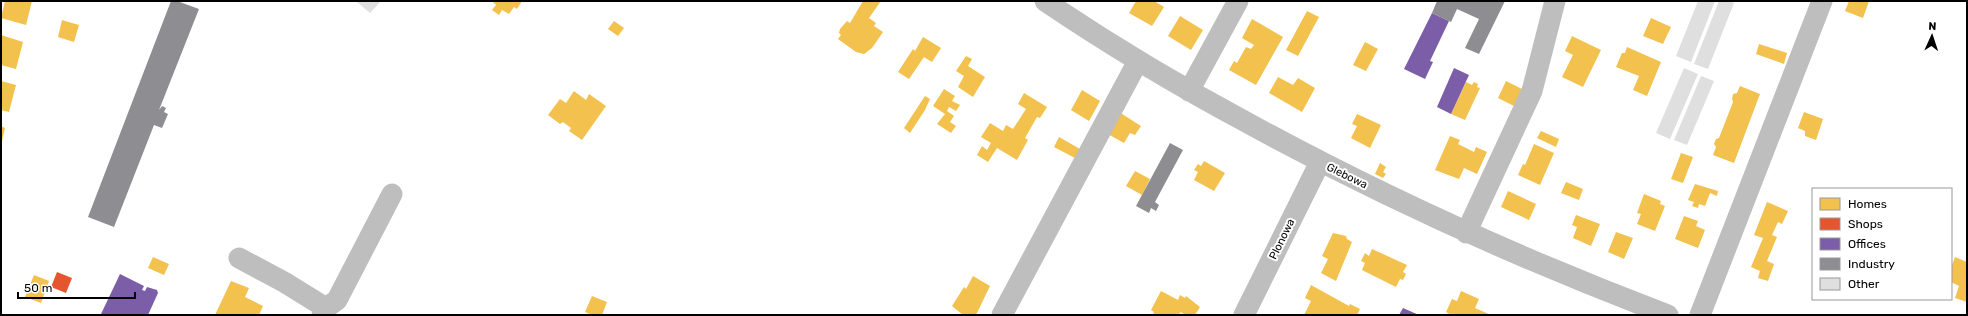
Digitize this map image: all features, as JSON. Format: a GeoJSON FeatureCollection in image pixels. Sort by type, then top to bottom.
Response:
{"type":"FeatureCollection","features":[{"type":"Feature","properties":{"kind":"street","name":"Glebowa"},"geometry":{"type":"LineString","coordinates":[[1045,1],[1138,61],[1320,162],[1466,233],[1638,310],[1668,315]]}},
{"type":"Feature","properties":{"kind":"street"},"geometry":{"type":"LineString","coordinates":[[1190,91],[1238,1]]}},
{"type":"Feature","properties":{"kind":"street"},"geometry":{"type":"LineString","coordinates":[[1466,233],[1532,91],[1554,1]]}},
{"type":"Feature","properties":{"kind":"street"},"geometry":{"type":"LineString","coordinates":[[1700,315],[1822,1]]}},
{"type":"Feature","properties":{"kind":"street"},"geometry":{"type":"LineString","coordinates":[[1002,315],[1138,61]]}},
{"type":"Feature","properties":{"kind":"street","name":"Plonowa"},"geometry":{"type":"LineString","coordinates":[[1244,315],[1320,162]]}},
{"type":"Feature","properties":{"kind":"street"},"geometry":{"type":"LineString","coordinates":[[239,258],[324,311],[337,300],[392,194]]}},
{"type":"Feature","properties":{"kind":"building: Homes"},"geometry":{"type":"Polygon","coordinates":[[[5,1],[32,1],[26,25],[1,18],[5,1]]]}},
{"type":"Feature","properties":{"kind":"building: Homes"},"geometry":{"type":"Polygon","coordinates":[[[492,1],[522,1],[517,9],[514,7],[509,14],[502,10],[499,15],[492,10],[496,5],[492,1]]]}},
{"type":"Feature","properties":{"kind":"building: Homes"},"geometry":{"type":"Polygon","coordinates":[[[863,1],[881,1],[869,18],[876,23],[874,26],[883,32],[872,48],[864,54],[856,52],[838,39],[841,35],[839,33],[840,29],[847,21],[850,23],[863,1]]]}},
{"type":"Feature","properties":{"kind":"building: Homes"},"geometry":{"type":"Polygon","coordinates":[[[1136,1],[1154,1],[1164,7],[1152,26],[1129,13],[1136,1]]]}},
{"type":"Feature","properties":{"kind":"building: Homes"},"geometry":{"type":"Polygon","coordinates":[[[1849,1],[1869,1],[1863,18],[1845,11],[1849,1]]]}},
{"type":"Feature","properties":{"kind":"building: Homes"},"geometry":{"type":"Polygon","coordinates":[[[1307,11],[1319,17],[1298,56],[1286,50],[1307,11]]]}},
{"type":"Feature","properties":{"kind":"building: Homes"},"geometry":{"type":"Polygon","coordinates":[[[1180,16],[1203,30],[1191,50],[1168,36],[1180,16]]]}},
{"type":"Feature","properties":{"kind":"building: Homes"},"geometry":{"type":"Polygon","coordinates":[[[1651,18],[1671,27],[1663,44],[1643,36],[1651,18]]]}},
{"type":"Feature","properties":{"kind":"building: Homes"},"geometry":{"type":"Polygon","coordinates":[[[1252,19],[1283,37],[1256,85],[1229,70],[1234,61],[1237,63],[1246,47],[1251,49],[1254,45],[1242,38],[1252,19]]]}},
{"type":"Feature","properties":{"kind":"building: Homes"},"geometry":{"type":"Polygon","coordinates":[[[62,20],[79,25],[74,42],[58,37],[62,20]]]}},
{"type":"Feature","properties":{"kind":"building: Homes"},"geometry":{"type":"Polygon","coordinates":[[[614,21],[624,28],[618,36],[608,29],[614,21]]]}},
{"type":"Feature","properties":{"kind":"building: Homes"},"geometry":{"type":"Polygon","coordinates":[[[1,35],[23,42],[16,69],[1,65],[1,35]]]}},
{"type":"Feature","properties":{"kind":"building: Homes"},"geometry":{"type":"Polygon","coordinates":[[[1572,36],[1601,50],[1583,87],[1562,77],[1573,55],[1565,51],[1572,36]]]}},
{"type":"Feature","properties":{"kind":"building: Homes"},"geometry":{"type":"Polygon","coordinates":[[[923,37],[941,48],[932,62],[924,57],[909,79],[898,72],[913,49],[915,51],[923,37]]]}},
{"type":"Feature","properties":{"kind":"building: Homes"},"geometry":{"type":"Polygon","coordinates":[[[1365,42],[1378,49],[1366,71],[1353,65],[1365,42]]]}},
{"type":"Feature","properties":{"kind":"building: Homes"},"geometry":{"type":"Polygon","coordinates":[[[1759,44],[1787,53],[1784,64],[1756,54],[1759,44]]]}},
{"type":"Feature","properties":{"kind":"building: Homes"},"geometry":{"type":"Polygon","coordinates":[[[1627,47],[1661,62],[1647,96],[1633,90],[1639,76],[1616,67],[1622,53],[1625,53],[1627,47]]]}},
{"type":"Feature","properties":{"kind":"building: Homes"},"geometry":{"type":"Polygon","coordinates":[[[966,56],[972,59],[968,66],[985,77],[973,97],[958,87],[964,76],[956,71],[966,56]]]}},
{"type":"Feature","properties":{"kind":"building: Homes"},"geometry":{"type":"Polygon","coordinates":[[[1278,77],[1293,85],[1298,78],[1315,88],[1302,112],[1269,93],[1278,77]]]}},
{"type":"Feature","properties":{"kind":"building: Homes"},"geometry":{"type":"Polygon","coordinates":[[[1,81],[16,85],[9,112],[1,110],[1,81]]]}},
{"type":"Feature","properties":{"kind":"building: Homes"},"geometry":{"type":"Polygon","coordinates":[[[1506,81],[1522,89],[1514,106],[1498,98],[1506,81]]]}},
{"type":"Feature","properties":{"kind":"building: Homes"},"geometry":{"type":"Polygon","coordinates":[[[1466,82],[1472,85],[1474,82],[1478,84],[1477,87],[1480,88],[1465,120],[1451,114],[1466,82]]]}},
{"type":"Feature","properties":{"kind":"building: Homes"},"geometry":{"type":"Polygon","coordinates":[[[1740,86],[1760,94],[1734,163],[1713,155],[1716,147],[1714,144],[1716,139],[1719,138],[1733,102],[1733,94],[1737,93],[1740,86]]]}},
{"type":"Feature","properties":{"kind":"building: Homes"},"geometry":{"type":"Polygon","coordinates":[[[944,89],[955,96],[952,101],[960,105],[956,111],[949,107],[947,111],[954,116],[950,122],[956,126],[951,133],[937,124],[945,114],[933,106],[944,89]]]}},
{"type":"Feature","properties":{"kind":"building: Homes"},"geometry":{"type":"Polygon","coordinates":[[[1082,90],[1100,101],[1089,121],[1071,110],[1082,90]]]}},
{"type":"Feature","properties":{"kind":"building: Homes"},"geometry":{"type":"Polygon","coordinates":[[[574,91],[586,100],[589,94],[606,106],[582,140],[569,131],[571,128],[563,122],[560,124],[548,115],[560,99],[566,103],[574,91]]]}},
{"type":"Feature","properties":{"kind":"building: Homes"},"geometry":{"type":"Polygon","coordinates":[[[1024,93],[1047,107],[1040,118],[1037,117],[1025,138],[1028,140],[1017,160],[997,148],[988,162],[977,155],[982,146],[987,150],[991,143],[981,137],[990,123],[1003,131],[1006,125],[1013,129],[1026,109],[1018,104],[1024,93]]]}},
{"type":"Feature","properties":{"kind":"building: Homes"},"geometry":{"type":"Polygon","coordinates":[[[925,96],[930,99],[925,110],[910,133],[904,128],[925,96]]]}},
{"type":"Feature","properties":{"kind":"building: Homes"},"geometry":{"type":"Polygon","coordinates":[[[1119,112],[1141,126],[1135,135],[1130,133],[1124,143],[1106,133],[1119,112]]]}},
{"type":"Feature","properties":{"kind":"building: Homes"},"geometry":{"type":"Polygon","coordinates":[[[1804,112],[1823,119],[1816,140],[1805,136],[1805,131],[1798,128],[1804,112]]]}},
{"type":"Feature","properties":{"kind":"building: Homes"},"geometry":{"type":"Polygon","coordinates":[[[1357,114],[1381,125],[1370,148],[1351,138],[1357,126],[1352,124],[1357,114]]]}},
{"type":"Feature","properties":{"kind":"building: Homes"},"geometry":{"type":"Polygon","coordinates":[[[1,126],[5,128],[2,141],[1,141],[1,126]]]}},
{"type":"Feature","properties":{"kind":"building: Homes"},"geometry":{"type":"Polygon","coordinates":[[[1541,131],[1559,139],[1556,147],[1537,138],[1541,131]]]}},
{"type":"Feature","properties":{"kind":"building: Homes"},"geometry":{"type":"Polygon","coordinates":[[[1450,136],[1460,140],[1458,144],[1474,152],[1476,147],[1487,152],[1477,174],[1464,168],[1459,179],[1435,170],[1450,136]]]}},
{"type":"Feature","properties":{"kind":"building: Homes"},"geometry":{"type":"Polygon","coordinates":[[[1059,137],[1080,149],[1075,158],[1054,147],[1059,137]]]}},
{"type":"Feature","properties":{"kind":"building: Homes"},"geometry":{"type":"Polygon","coordinates":[[[1534,144],[1554,153],[1540,185],[1518,175],[1523,164],[1525,165],[1534,144]]]}},
{"type":"Feature","properties":{"kind":"building: Homes"},"geometry":{"type":"Polygon","coordinates":[[[1681,153],[1693,157],[1683,183],[1671,179],[1681,153]]]}},
{"type":"Feature","properties":{"kind":"building: Homes"},"geometry":{"type":"Polygon","coordinates":[[[1204,161],[1225,173],[1214,191],[1194,180],[1198,172],[1194,170],[1198,164],[1201,166],[1204,161]]]}},
{"type":"Feature","properties":{"kind":"building: Homes"},"geometry":{"type":"Polygon","coordinates":[[[1380,163],[1386,167],[1383,172],[1386,174],[1383,178],[1375,174],[1380,163]]]}},
{"type":"Feature","properties":{"kind":"building: Homes"},"geometry":{"type":"Polygon","coordinates":[[[1135,171],[1150,179],[1142,195],[1126,186],[1135,171]]]}},
{"type":"Feature","properties":{"kind":"building: Homes"},"geometry":{"type":"Polygon","coordinates":[[[1566,182],[1583,189],[1579,200],[1561,193],[1566,182]]]}},
{"type":"Feature","properties":{"kind":"building: Homes"},"geometry":{"type":"Polygon","coordinates":[[[1695,184],[1718,191],[1717,196],[1710,193],[1705,206],[1699,204],[1698,208],[1692,206],[1694,202],[1688,200],[1695,184]]]}},
{"type":"Feature","properties":{"kind":"building: Homes"},"geometry":{"type":"Polygon","coordinates":[[[1508,191],[1536,204],[1529,220],[1501,207],[1508,191]]]}},
{"type":"Feature","properties":{"kind":"building: Homes"},"geometry":{"type":"Polygon","coordinates":[[[1644,194],[1661,201],[1660,204],[1665,206],[1655,231],[1637,224],[1641,214],[1637,213],[1644,194]]]}},
{"type":"Feature","properties":{"kind":"building: Homes"},"geometry":{"type":"Polygon","coordinates":[[[1767,202],[1788,211],[1782,224],[1778,222],[1772,235],[1777,237],[1767,261],[1774,264],[1768,281],[1758,278],[1760,271],[1751,267],[1763,238],[1754,235],[1767,202]]]}},
{"type":"Feature","properties":{"kind":"building: Homes"},"geometry":{"type":"Polygon","coordinates":[[[1576,215],[1600,224],[1591,246],[1573,238],[1577,227],[1572,225],[1576,215]]]}},
{"type":"Feature","properties":{"kind":"building: Homes"},"geometry":{"type":"Polygon","coordinates":[[[1684,216],[1698,221],[1696,226],[1705,230],[1698,248],[1675,239],[1684,216]]]}},
{"type":"Feature","properties":{"kind":"building: Homes"},"geometry":{"type":"Polygon","coordinates":[[[1616,232],[1633,238],[1624,259],[1608,252],[1616,232]]]}},
{"type":"Feature","properties":{"kind":"building: Homes"},"geometry":{"type":"Polygon","coordinates":[[[1333,233],[1346,236],[1347,239],[1352,242],[1336,281],[1321,273],[1328,259],[1322,256],[1333,233]]]}},
{"type":"Feature","properties":{"kind":"building: Homes"},"geometry":{"type":"Polygon","coordinates":[[[1372,249],[1407,265],[1403,272],[1406,274],[1403,280],[1400,279],[1396,287],[1362,270],[1365,263],[1361,261],[1365,253],[1369,256],[1372,249]]]}},
{"type":"Feature","properties":{"kind":"building: Homes"},"geometry":{"type":"Polygon","coordinates":[[[153,257],[169,264],[164,275],[148,268],[153,257]]]}},
{"type":"Feature","properties":{"kind":"building: Homes"},"geometry":{"type":"Polygon","coordinates":[[[1955,257],[1967,262],[1967,302],[1955,298],[1959,286],[1952,282],[1952,265],[1955,257]]]}},
{"type":"Feature","properties":{"kind":"building: Homes"},"geometry":{"type":"Polygon","coordinates":[[[34,275],[49,281],[41,303],[25,297],[34,275]]]}},
{"type":"Feature","properties":{"kind":"building: Homes"},"geometry":{"type":"Polygon","coordinates":[[[973,276],[990,286],[976,315],[963,315],[952,306],[964,287],[966,289],[973,276]]]}},
{"type":"Feature","properties":{"kind":"building: Homes"},"geometry":{"type":"Polygon","coordinates":[[[231,281],[249,288],[245,297],[263,306],[259,315],[215,315],[231,281]]]}},
{"type":"Feature","properties":{"kind":"building: Homes"},"geometry":{"type":"Polygon","coordinates":[[[1311,285],[1349,306],[1350,304],[1360,309],[1357,315],[1304,315],[1311,301],[1305,298],[1311,285]]]}},
{"type":"Feature","properties":{"kind":"building: Homes"},"geometry":{"type":"Polygon","coordinates":[[[1161,291],[1178,300],[1180,295],[1185,298],[1186,296],[1200,307],[1195,315],[1185,315],[1181,312],[1178,315],[1153,315],[1154,312],[1151,310],[1161,291]]]}},
{"type":"Feature","properties":{"kind":"building: Homes"},"geometry":{"type":"Polygon","coordinates":[[[1461,291],[1479,299],[1475,308],[1491,315],[1451,315],[1446,312],[1452,299],[1457,301],[1461,291]]]}},
{"type":"Feature","properties":{"kind":"building: Homes"},"geometry":{"type":"Polygon","coordinates":[[[592,296],[607,302],[602,315],[592,315],[585,312],[592,296]]]}},
{"type":"Feature","properties":{"kind":"building: Shops"},"geometry":{"type":"Polygon","coordinates":[[[57,272],[72,278],[66,293],[51,287],[57,272]]]}},
{"type":"Feature","properties":{"kind":"building: Offices"},"geometry":{"type":"Polygon","coordinates":[[[1432,13],[1449,21],[1430,61],[1433,62],[1425,79],[1404,69],[1432,13]]]}},
{"type":"Feature","properties":{"kind":"building: Offices"},"geometry":{"type":"Polygon","coordinates":[[[1454,68],[1469,75],[1451,114],[1437,107],[1454,68]]]}},
{"type":"Feature","properties":{"kind":"building: Offices"},"geometry":{"type":"Polygon","coordinates":[[[120,274],[144,286],[142,290],[145,291],[147,287],[157,290],[158,293],[148,315],[101,314],[120,274]]]}},
{"type":"Feature","properties":{"kind":"building: Offices"},"geometry":{"type":"Polygon","coordinates":[[[1403,308],[1419,315],[1399,315],[1403,308]]]}},
{"type":"Feature","properties":{"kind":"building: Industry"},"geometry":{"type":"Polygon","coordinates":[[[171,1],[177,1],[199,9],[159,110],[162,106],[166,108],[164,112],[168,114],[162,128],[154,125],[114,227],[88,217],[171,1]]]}},
{"type":"Feature","properties":{"kind":"building: Industry"},"geometry":{"type":"Polygon","coordinates":[[[1437,1],[1505,1],[1479,54],[1465,48],[1479,19],[1457,9],[1451,22],[1432,13],[1437,1]]]}},
{"type":"Feature","properties":{"kind":"building: Industry"},"geometry":{"type":"Polygon","coordinates":[[[1170,143],[1183,150],[1155,202],[1159,205],[1156,211],[1151,208],[1149,213],[1136,206],[1170,143]]]}},
{"type":"Feature","properties":{"kind":"building: Other"},"geometry":{"type":"Polygon","coordinates":[[[381,1],[370,13],[357,2],[381,1]]]}},
{"type":"Feature","properties":{"kind":"building: Other"},"geometry":{"type":"Polygon","coordinates":[[[1698,1],[1715,1],[1691,62],[1676,56],[1698,1]]]}},
{"type":"Feature","properties":{"kind":"building: Other"},"geometry":{"type":"Polygon","coordinates":[[[1719,1],[1729,1],[1734,3],[1708,69],[1694,64],[1719,1]]]}},
{"type":"Feature","properties":{"kind":"building: Other"},"geometry":{"type":"Polygon","coordinates":[[[1684,68],[1698,74],[1670,139],[1656,133],[1684,68]]]}},
{"type":"Feature","properties":{"kind":"building: Other"},"geometry":{"type":"Polygon","coordinates":[[[1701,76],[1714,81],[1687,145],[1674,140],[1701,76]]]}}]}
